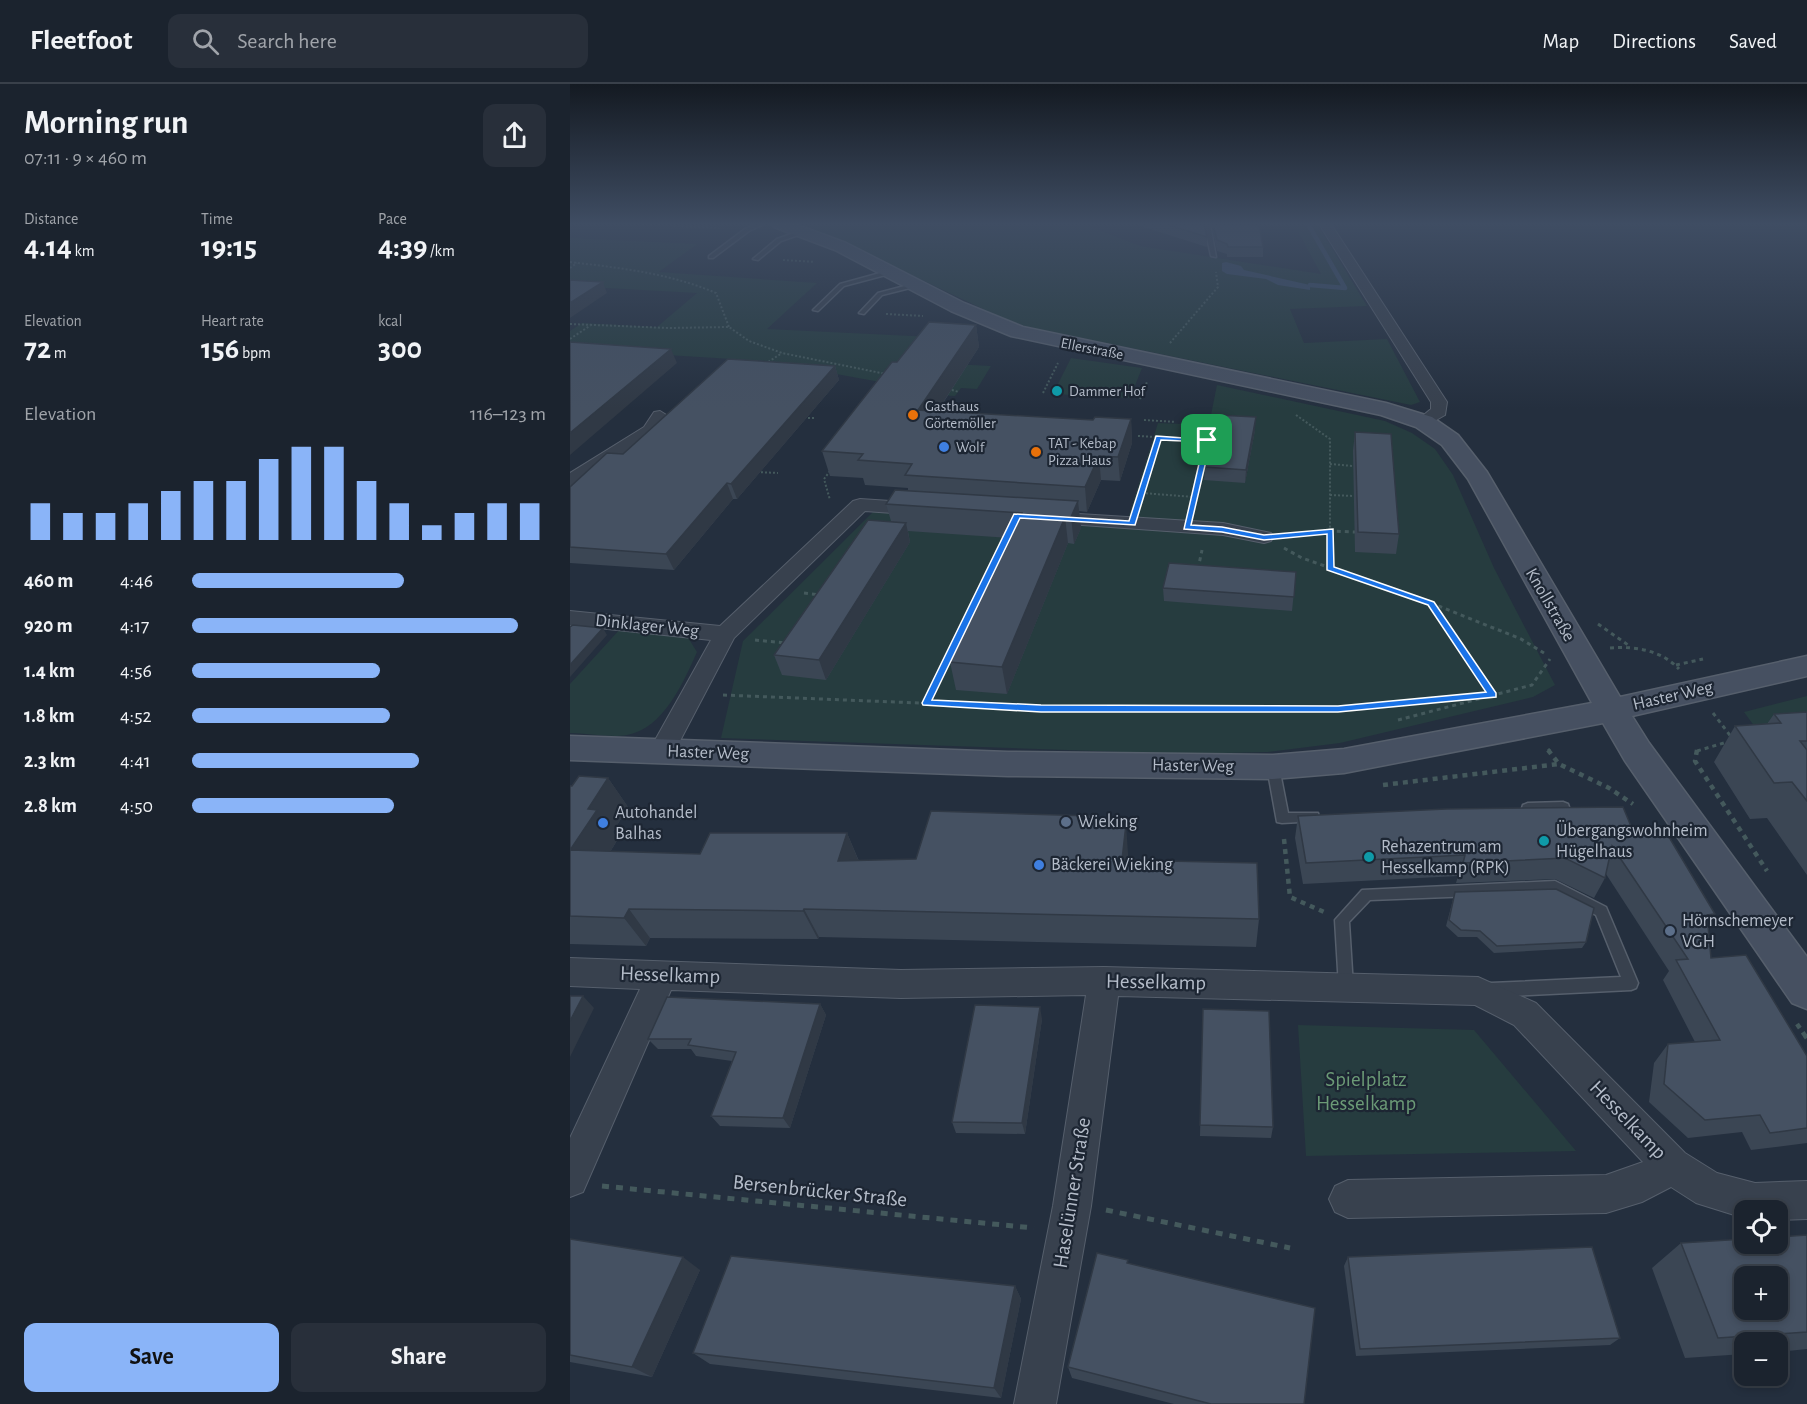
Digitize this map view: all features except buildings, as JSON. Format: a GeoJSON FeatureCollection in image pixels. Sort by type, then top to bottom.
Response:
{"type":"FeatureCollection","features":[{"type":"Feature","properties":{"kind":"street","name":"Ellerstraße"},"geometry":{"type":"LineString","coordinates":[[917,286],[1002,327],[1068,344],[1386,410],[1424,422]]}},
{"type":"Feature","properties":{"kind":"street"},"geometry":{"type":"LineString","coordinates":[[1364,286],[1439,402],[1439,411],[1424,422]]}},
{"type":"Feature","properties":{"kind":"street"},"geometry":{"type":"LineString","coordinates":[[570,481],[650,431],[660,416]]}},
{"type":"Feature","properties":{"kind":"street","name":"Knollstraße"},"geometry":{"type":"LineString","coordinates":[[1424,422],[1450,440],[1479,477],[1610,710],[1657,782],[1807,990]]}},
{"type":"Feature","properties":{"kind":"street"},"geometry":{"type":"LineString","coordinates":[[662,751],[725,634],[860,505],[938,510]]}},
{"type":"Feature","properties":{"kind":"street"},"geometry":{"type":"LineString","coordinates":[[1017,516],[1196,528],[1264,537]]}},
{"type":"Feature","properties":{"kind":"street","name":"Dinklager Weg"},"geometry":{"type":"LineString","coordinates":[[574,623],[725,634]]}},
{"type":"Feature","properties":{"kind":"street","name":"Haster Weg"},"geometry":{"type":"LineString","coordinates":[[570,748],[1008,764],[1273,767],[1344,761],[1547,724],[1807,666]]}},
{"type":"Feature","properties":{"kind":"street","name":"Hesselkamp"},"geometry":{"type":"LineString","coordinates":[[570,972],[901,984],[1104,981],[1478,991],[1525,1014],[1672,1166],[1709,1190],[1755,1202],[1807,1200]]}},
{"type":"Feature","properties":{"kind":"street"},"geometry":{"type":"LineString","coordinates":[[582,1182],[662,974]]}},
{"type":"Feature","properties":{"kind":"street","name":"Haselünner Straße"},"geometry":{"type":"LineString","coordinates":[[1035,1404],[1069,1219],[1104,981]]}},
{"type":"Feature","properties":{"kind":"street","name":"Hesselkamp"},"geometry":{"type":"LineString","coordinates":[[1348,1199],[1606,1194],[1642,1184],[1672,1166]]}},
{"type":"Feature","properties":{"kind":"lane"},"geometry":{"type":"LineString","coordinates":[[816,310],[841,286]]}},
{"type":"Feature","properties":{"kind":"lane"},"geometry":{"type":"LineString","coordinates":[[862,313],[880,294],[914,286]]}},
{"type":"Feature","properties":{"kind":"lane"},"geometry":{"type":"LineString","coordinates":[[1273,767],[1282,818],[1329,816]]}},
{"type":"Feature","properties":{"kind":"lane"},"geometry":{"type":"LineString","coordinates":[[1516,809],[1563,807]]}},
{"type":"Feature","properties":{"kind":"lane"},"geometry":{"type":"LineString","coordinates":[[1346,987],[1342,920],[1367,894],[1555,887],[1601,911],[1631,983],[1478,991]]}},
{"type":"Feature","properties":{"kind":"path"},"geometry":{"type":"LineString","coordinates":[[701,286],[716,292],[729,327]]}},
{"type":"Feature","properties":{"kind":"path"},"geometry":{"type":"LineString","coordinates":[[1154,361],[1218,286]]}},
{"type":"Feature","properties":{"kind":"path"},"geometry":{"type":"LineString","coordinates":[[862,313],[929,316]]}},
{"type":"Feature","properties":{"kind":"path"},"geometry":{"type":"LineString","coordinates":[[570,324],[729,327],[749,341],[782,353],[889,375]]}},
{"type":"Feature","properties":{"kind":"path"},"geometry":{"type":"LineString","coordinates":[[570,339],[591,325]]}},
{"type":"Feature","properties":{"kind":"path"},"geometry":{"type":"LineString","coordinates":[[1043,393],[1068,344]]}},
{"type":"Feature","properties":{"kind":"path"},"geometry":{"type":"LineString","coordinates":[[762,366],[782,353]]}},
{"type":"Feature","properties":{"kind":"path"},"geometry":{"type":"LineString","coordinates":[[939,387],[959,392]]}},
{"type":"Feature","properties":{"kind":"path"},"geometry":{"type":"LineString","coordinates":[[1295,413],[1330,439],[1330,568]]}},
{"type":"Feature","properties":{"kind":"path"},"geometry":{"type":"LineString","coordinates":[[793,417],[816,418]]}},
{"type":"Feature","properties":{"kind":"path"},"geometry":{"type":"LineString","coordinates":[[1144,420],[1176,422]]}},
{"type":"Feature","properties":{"kind":"path"},"geometry":{"type":"LineString","coordinates":[[1138,436],[1214,440]]}},
{"type":"Feature","properties":{"kind":"path"},"geometry":{"type":"LineString","coordinates":[[1132,524],[1158,438]]}},
{"type":"Feature","properties":{"kind":"path"},"geometry":{"type":"LineString","coordinates":[[1197,578],[1194,497],[1207,440]]}},
{"type":"Feature","properties":{"kind":"path"},"geometry":{"type":"LineString","coordinates":[[1330,464],[1353,466]]}},
{"type":"Feature","properties":{"kind":"path"},"geometry":{"type":"LineString","coordinates":[[1201,467],[1208,467]]}},
{"type":"Feature","properties":{"kind":"path"},"geometry":{"type":"LineString","coordinates":[[831,470],[824,479],[837,526]]}},
{"type":"Feature","properties":{"kind":"path"},"geometry":{"type":"LineString","coordinates":[[754,472],[778,473]]}},
{"type":"Feature","properties":{"kind":"path"},"geometry":{"type":"LineString","coordinates":[[1142,493],[1194,497]]}},
{"type":"Feature","properties":{"kind":"path"},"geometry":{"type":"LineString","coordinates":[[1330,495],[1354,496]]}},
{"type":"Feature","properties":{"kind":"path"},"geometry":{"type":"LineString","coordinates":[[926,703],[1017,516]]}},
{"type":"Feature","properties":{"kind":"path"},"geometry":{"type":"LineString","coordinates":[[1264,537],[1330,531],[1355,532]]}},
{"type":"Feature","properties":{"kind":"path"},"geometry":{"type":"LineString","coordinates":[[717,695],[1041,708],[1338,709],[1493,695],[1532,685],[1552,657],[1521,639],[1431,603],[1302,558],[1264,537]]}},
{"type":"Feature","properties":{"kind":"path"},"geometry":{"type":"LineString","coordinates":[[991,566],[1002,567]]}},
{"type":"Feature","properties":{"kind":"path"},"geometry":{"type":"LineString","coordinates":[[1431,603],[1493,695]]}},
{"type":"Feature","properties":{"kind":"path"},"geometry":{"type":"LineString","coordinates":[[971,607],[982,609]]}},
{"type":"Feature","properties":{"kind":"path"},"geometry":{"type":"LineString","coordinates":[[752,640],[793,643]]}},
{"type":"Feature","properties":{"kind":"path"},"geometry":{"type":"LineString","coordinates":[[947,658],[959,658]]}},
{"type":"Feature","properties":{"kind":"path"},"geometry":{"type":"LineString","coordinates":[[1735,741],[1697,749],[1695,761],[1768,872]]}},
{"type":"Feature","properties":{"kind":"path"},"geometry":{"type":"LineString","coordinates":[[1559,764],[1610,788]]}},
{"type":"Feature","properties":{"kind":"path"},"geometry":{"type":"LineString","coordinates":[[1282,818],[1290,897],[1342,920]]}},
{"type":"Feature","properties":{"kind":"path","name":"Bersenbrücker Straße"},"geometry":{"type":"LineString","coordinates":[[582,1182],[1069,1219],[1127,1212],[1290,1248]]}},
{"type":"Feature","properties":{"kind":"green space"},"geometry":{"type":"Polygon","coordinates":[[[570,286],[814,286],[767,329],[933,337],[914,362],[991,366],[977,389],[961,388],[955,396],[885,392],[891,384],[765,361],[570,349],[570,331],[582,323],[657,327],[697,293],[570,286]]]}},
{"type":"Feature","properties":{"kind":"green space"},"geometry":{"type":"Polygon","coordinates":[[[934,286],[1355,286],[1367,306],[1290,309],[1304,343],[1387,339],[1420,402],[1411,405],[1028,327],[1000,317],[934,286]]]}},
{"type":"Feature","properties":{"kind":"green space"},"geometry":{"type":"Polygon","coordinates":[[[1071,358],[1142,368],[1130,398],[1053,394],[1071,358]]]}},
{"type":"Feature","properties":{"kind":"green space"},"geometry":{"type":"Polygon","coordinates":[[[1217,385],[1385,421],[1412,433],[1435,449],[1453,475],[1494,568],[1555,685],[1533,697],[1340,743],[1268,752],[1182,754],[721,738],[743,641],[875,510],[1125,528],[1158,423],[1209,425],[1217,385]]]}},
{"type":"Feature","properties":{"kind":"green space"},"geometry":{"type":"Polygon","coordinates":[[[621,628],[687,636],[697,652],[671,702],[662,714],[640,731],[613,736],[570,733],[570,684],[621,628]]]}},
{"type":"Feature","properties":{"kind":"green space"},"geometry":{"type":"Polygon","coordinates":[[[1807,696],[1807,727],[1760,734],[1744,712],[1807,696]]]}},
{"type":"Feature","properties":{"kind":"green space","name":"Spielplatz Hesselkamp"},"geometry":{"type":"Polygon","coordinates":[[[1298,1025],[1474,1030],[1576,1151],[1306,1156],[1298,1025]]]}},
{"type":"Feature","properties":{"kind":"water"},"geometry":{"type":"Polygon","coordinates":[[[1282,286],[1310,286],[1310,290],[1282,286]]]}},
{"type":"Feature","properties":{"kind":"waterway"},"geometry":{"type":"LineString","coordinates":[[1317,286],[1345,288],[1344,286]]}},
{"type":"Feature","properties":{"kind":"place","name":"Dammer Hof"},"geometry":{"type":"Point","coordinates":[1057,391]}},
{"type":"Feature","properties":{"kind":"place","name":"Gasthaus Görtemöller"},"geometry":{"type":"Point","coordinates":[913,415]}},
{"type":"Feature","properties":{"kind":"place","name":"Wolf"},"geometry":{"type":"Point","coordinates":[944,447]}},
{"type":"Feature","properties":{"kind":"place","name":"TAT - Kebap Pizza Haus"},"geometry":{"type":"Point","coordinates":[1036,452]}},
{"type":"Feature","properties":{"kind":"place","name":"Wieking"},"geometry":{"type":"Point","coordinates":[1066,822]}},
{"type":"Feature","properties":{"kind":"place","name":"Autohandel Balhas"},"geometry":{"type":"Point","coordinates":[603,823]}},
{"type":"Feature","properties":{"kind":"place","name":"Übergangswohnheim Hügelhaus"},"geometry":{"type":"Point","coordinates":[1544,841]}},
{"type":"Feature","properties":{"kind":"place","name":"Rehazentrum am Hesselkamp (RPK)"},"geometry":{"type":"Point","coordinates":[1369,857]}},
{"type":"Feature","properties":{"kind":"place","name":"Bäckerei Wieking"},"geometry":{"type":"Point","coordinates":[1039,865]}},
{"type":"Feature","properties":{"kind":"place","name":"Hörnschemeyer VGH"},"geometry":{"type":"Point","coordinates":[1670,931]}},
{"type":"Feature","properties":{"kind":"route"},"geometry":{"type":"LineString","coordinates":[[1158,438],[1207,440],[1186,527],[1222,529],[1264,537],[1330,531],[1330,568],[1431,603],[1493,695],[1338,709],[1041,708],[926,703],[1017,516],[1132,524],[1158,438]]}}]}
